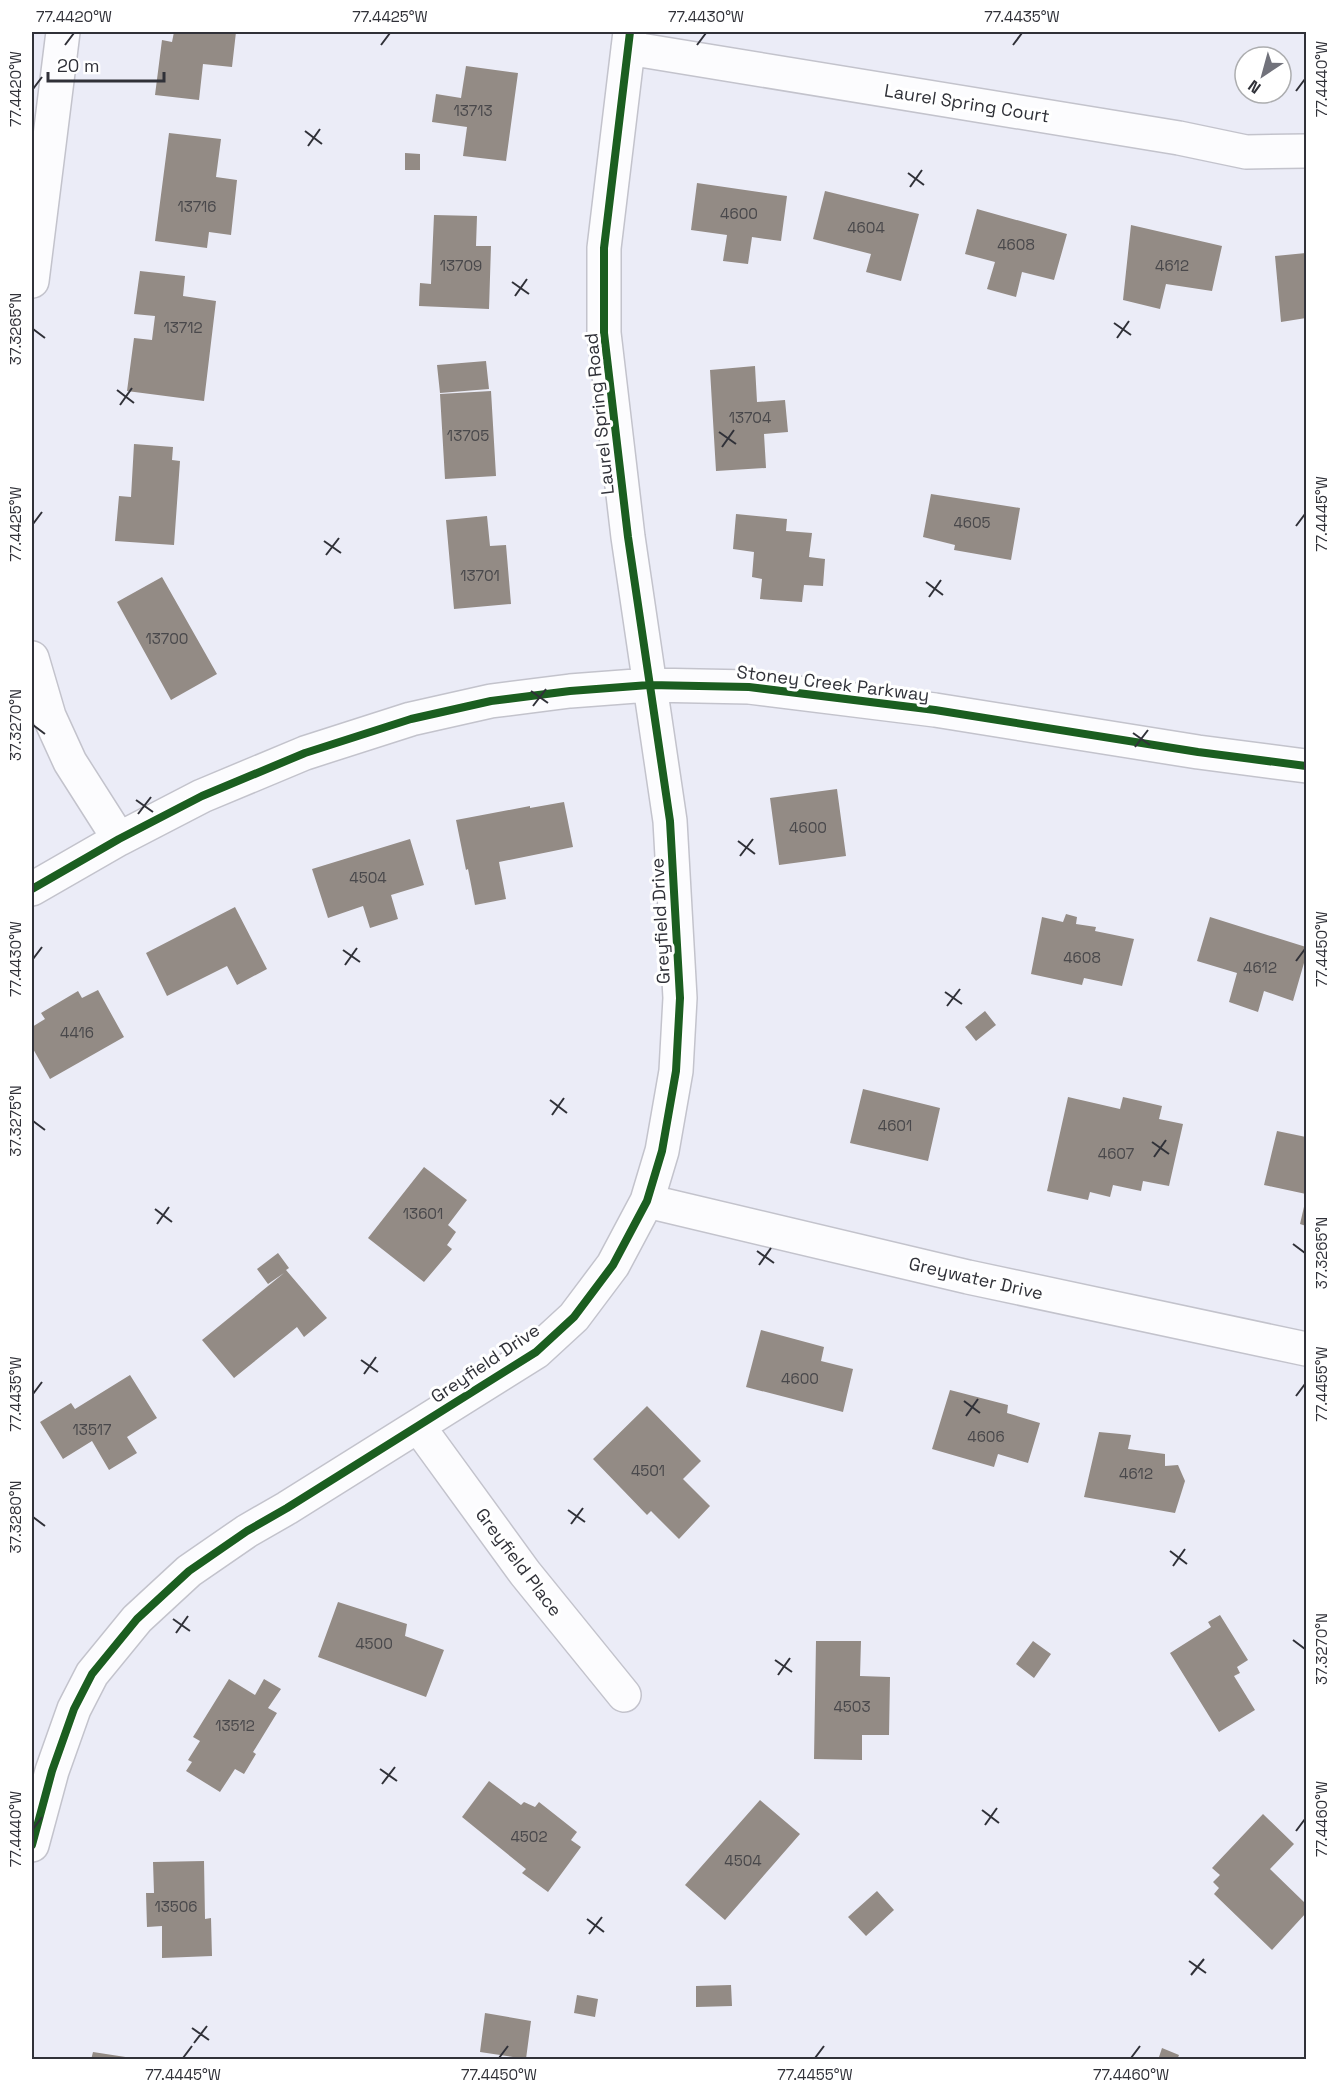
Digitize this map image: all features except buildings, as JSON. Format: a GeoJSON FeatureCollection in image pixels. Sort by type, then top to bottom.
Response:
{"type":"FeatureCollection","features":[{"type":"Feature","properties":{"kind":"street"},"geometry":{"type":"LineString","coordinates":[[32,281],[63,32]]}},
{"type":"Feature","properties":{"kind":"street","name":"Laurel Spring Court"},"geometry":{"type":"LineString","coordinates":[[629,40],[1179,138],[1194,143],[1246,152],[1306,151]]}},
{"type":"Feature","properties":{"kind":"street","name":"Laurel Spring Road"},"geometry":{"type":"LineString","coordinates":[[629,40],[604,248],[604,333],[628,537],[649,685]]}},
{"type":"Feature","properties":{"kind":"street"},"geometry":{"type":"LineString","coordinates":[[32,658],[49,716],[70,762],[119,839]]}},
{"type":"Feature","properties":{"kind":"street","name":"Stoney Creek Parkway"},"geometry":{"type":"LineString","coordinates":[[32,889],[119,839],[202,796],[305,753],[411,719],[491,701],[570,691],[649,685],[750,687],[935,710],[1188,751],[1306,766]]}},
{"type":"Feature","properties":{"kind":"street","name":"Greyfield Drive"},"geometry":{"type":"LineString","coordinates":[[32,1845],[51,1771],[74,1709],[92,1674],[137,1619],[189,1571],[248,1531],[536,1352],[574,1317],[614,1266],[646,1201],[662,1151],[676,1071],[680,999],[670,821],[649,685]]}},
{"type":"Feature","properties":{"kind":"street","name":"Greywater Drive"},"geometry":{"type":"LineString","coordinates":[[646,1201],[968,1277],[1306,1349]]}},
{"type":"Feature","properties":{"kind":"street","name":"Greyfield Place"},"geometry":{"type":"LineString","coordinates":[[417,1426],[525,1573],[624,1695]]}},
{"type":"Feature","properties":{"kind":"cycle path"},"geometry":{"type":"LineString","coordinates":[[32,1845],[52,1771],[74,1709],[92,1674],[137,1619],[189,1571],[247,1531],[536,1352],[574,1317],[613,1265],[647,1201],[662,1151],[676,1071],[680,998],[670,821],[628,537],[604,333],[604,248],[630,32]]}},
{"type":"Feature","properties":{"kind":"cycle path"},"geometry":{"type":"LineString","coordinates":[[32,889],[119,839],[202,796],[305,753],[411,719],[491,701],[570,691],[649,685],[749,687],[935,710],[1198,752],[1306,766]]}}]}
